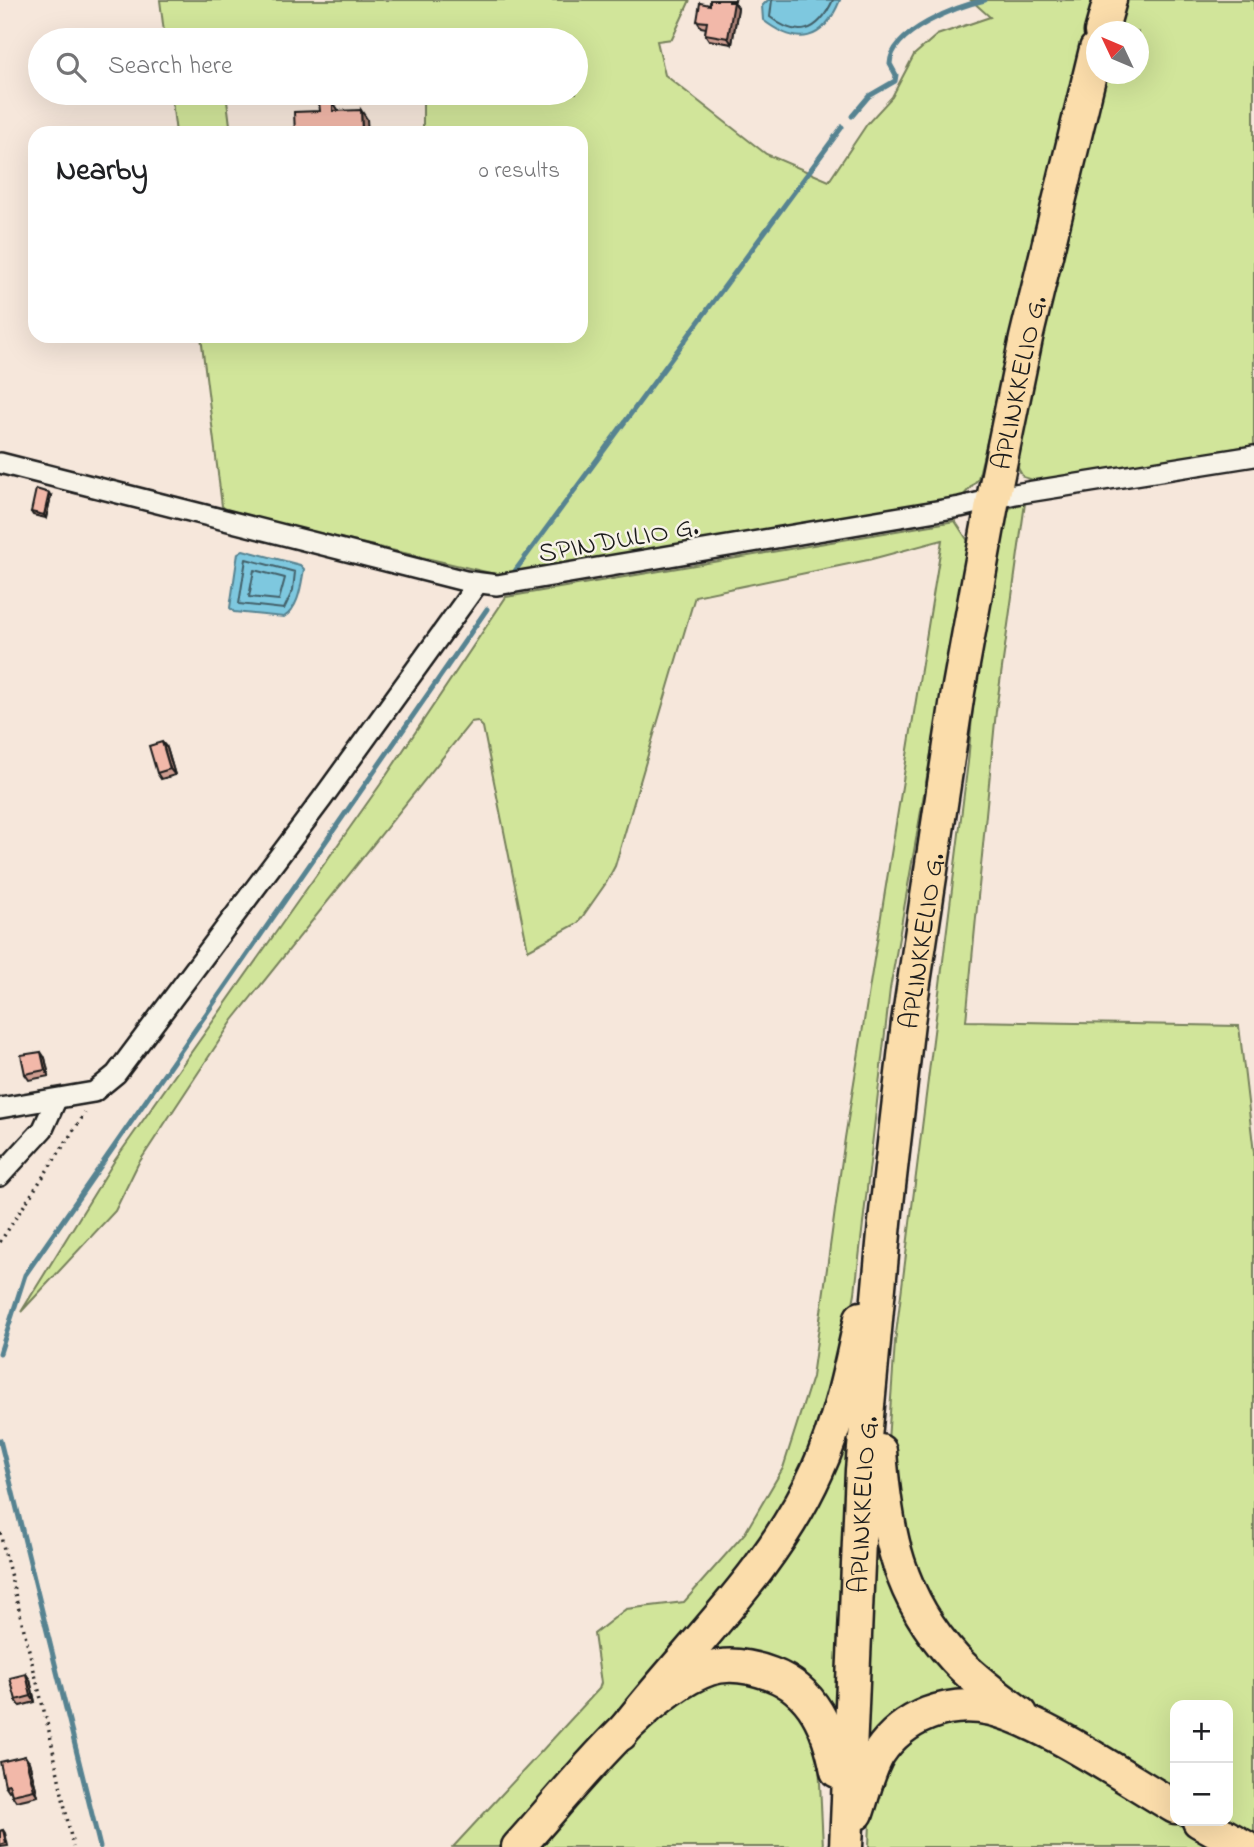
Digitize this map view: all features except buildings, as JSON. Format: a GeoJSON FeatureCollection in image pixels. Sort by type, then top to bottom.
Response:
{"type":"FeatureCollection","features":[{"type":"Feature","properties":{"kind":"highway"},"geometry":{"type":"LineString","coordinates":[[1104,21],[1110,0]]}},
{"type":"Feature","properties":{"kind":"highway","name":"APLINKKELIO G."},"geometry":{"type":"LineString","coordinates":[[847,1837],[862,1470],[886,1212],[908,1022],[936,826],[993,499],[1026,338],[1088,84]]}},
{"type":"Feature","properties":{"kind":"highway"},"geometry":{"type":"LineString","coordinates":[[518,1847],[621,1734],[756,1572],[780,1539],[811,1483],[834,1429],[886,1212]]}},
{"type":"Feature","properties":{"kind":"highway"},"geometry":{"type":"LineString","coordinates":[[873,1372],[887,1526],[908,1590],[934,1634],[956,1661],[1038,1728]]}},
{"type":"Feature","properties":{"kind":"highway"},"geometry":{"type":"LineString","coordinates":[[621,1734],[685,1679],[711,1668],[733,1666],[756,1669],[782,1678],[802,1692],[817,1711],[833,1749],[847,1837]]}},
{"type":"Feature","properties":{"kind":"highway"},"geometry":{"type":"LineString","coordinates":[[847,1837],[872,1766],[893,1736],[910,1722],[939,1710],[960,1707],[991,1709],[1038,1728],[1170,1804]]}},
{"type":"Feature","properties":{"kind":"highway"},"geometry":{"type":"LineString","coordinates":[[1208,1826],[1245,1847]]}},
{"type":"Feature","properties":{"kind":"street","name":"SPINDULIO G."},"geometry":{"type":"LineString","coordinates":[[0,463],[478,583],[519,584],[993,499],[1254,456]]}},
{"type":"Feature","properties":{"kind":"street"},"geometry":{"type":"LineString","coordinates":[[0,1108],[94,1092],[116,1074],[323,799],[478,583]]}},
{"type":"Feature","properties":{"kind":"street"},"geometry":{"type":"LineString","coordinates":[[0,1177],[43,1129],[56,1100]]}},
{"type":"Feature","properties":{"kind":"path"},"geometry":{"type":"LineString","coordinates":[[0,1242],[62,1150],[94,1092]]}},
{"type":"Feature","properties":{"kind":"path"},"geometry":{"type":"LineString","coordinates":[[0,1533],[50,1735],[73,1847]]}},
{"type":"Feature","properties":{"kind":"green space"},"geometry":{"type":"Polygon","coordinates":[[[160,0],[690,0],[672,39],[657,41],[665,75],[766,154],[829,181],[867,124],[892,97],[914,55],[937,35],[990,17],[971,0],[1095,0],[1090,21],[1086,21],[1086,37],[978,479],[962,497],[499,575],[228,512],[222,506],[202,343],[588,343],[588,126],[423,126],[423,105],[588,105],[588,28],[164,28],[160,0]]]}},
{"type":"Feature","properties":{"kind":"green space"},"geometry":{"type":"Polygon","coordinates":[[[1123,0],[1254,0],[1254,445],[1040,482],[1023,477],[1018,468],[1022,427],[1104,84],[1149,84],[1149,21],[1118,21],[1123,0]]]}},
{"type":"Feature","properties":{"kind":"green space"},"geometry":{"type":"Polygon","coordinates":[[[172,105],[228,105],[230,126],[175,126],[172,105]]]}},
{"type":"Feature","properties":{"kind":"green space"},"geometry":{"type":"Polygon","coordinates":[[[1025,503],[996,711],[966,1021],[1239,1026],[1254,1153],[1254,1839],[1233,1824],[1233,1700],[1170,1700],[1170,1791],[1002,1691],[918,1600],[888,1441],[895,1342],[968,762],[975,684],[1004,518],[1010,508],[1025,503]]]}},
{"type":"Feature","properties":{"kind":"green space"},"geometry":{"type":"Polygon","coordinates":[[[955,521],[968,541],[890,989],[855,1293],[837,1385],[796,1496],[616,1723],[502,1847],[453,1847],[599,1689],[601,1683],[594,1634],[626,1609],[684,1602],[745,1533],[783,1468],[812,1377],[845,1138],[942,540],[868,560],[695,596],[615,866],[578,923],[528,950],[483,727],[477,721],[471,722],[233,1020],[138,1164],[115,1211],[21,1312],[115,1160],[380,785],[506,597],[955,521]]]}},
{"type":"Feature","properties":{"kind":"green space"},"geometry":{"type":"Polygon","coordinates":[[[851,1412],[835,1727],[816,1694],[693,1660],[851,1412]]]}},
{"type":"Feature","properties":{"kind":"green space"},"geometry":{"type":"Polygon","coordinates":[[[873,1522],[988,1700],[863,1752],[873,1522]]]}},
{"type":"Feature","properties":{"kind":"green space"},"geometry":{"type":"Polygon","coordinates":[[[743,1674],[789,1693],[818,1739],[823,1847],[534,1847],[652,1717],[681,1692],[743,1674]]]}},
{"type":"Feature","properties":{"kind":"green space"},"geometry":{"type":"Polygon","coordinates":[[[952,1717],[1013,1726],[1170,1819],[1170,1826],[1182,1826],[1217,1847],[869,1847],[871,1798],[889,1753],[952,1717]]]}},
{"type":"Feature","properties":{"kind":"water"},"geometry":{"type":"Polygon","coordinates":[[[768,0],[840,0],[826,25],[808,36],[798,37],[776,29],[763,20],[762,6],[768,0]]]}},
{"type":"Feature","properties":{"kind":"water"},"geometry":{"type":"Polygon","coordinates":[[[243,550],[300,565],[304,569],[296,602],[284,617],[234,612],[230,608],[238,553],[243,550]]]}},
{"type":"Feature","properties":{"kind":"waterway"},"geometry":{"type":"LineString","coordinates":[[852,116],[869,96],[895,81],[896,75],[890,64],[893,52],[901,41],[943,14],[985,0]]}},
{"type":"Feature","properties":{"kind":"waterway"},"geometry":{"type":"LineString","coordinates":[[515,571],[842,127]]}},
{"type":"Feature","properties":{"kind":"waterway"},"geometry":{"type":"LineString","coordinates":[[0,1353],[25,1275],[487,609]]}},
{"type":"Feature","properties":{"kind":"waterway"},"geometry":{"type":"LineString","coordinates":[[0,1440],[100,1847]]}}]}
